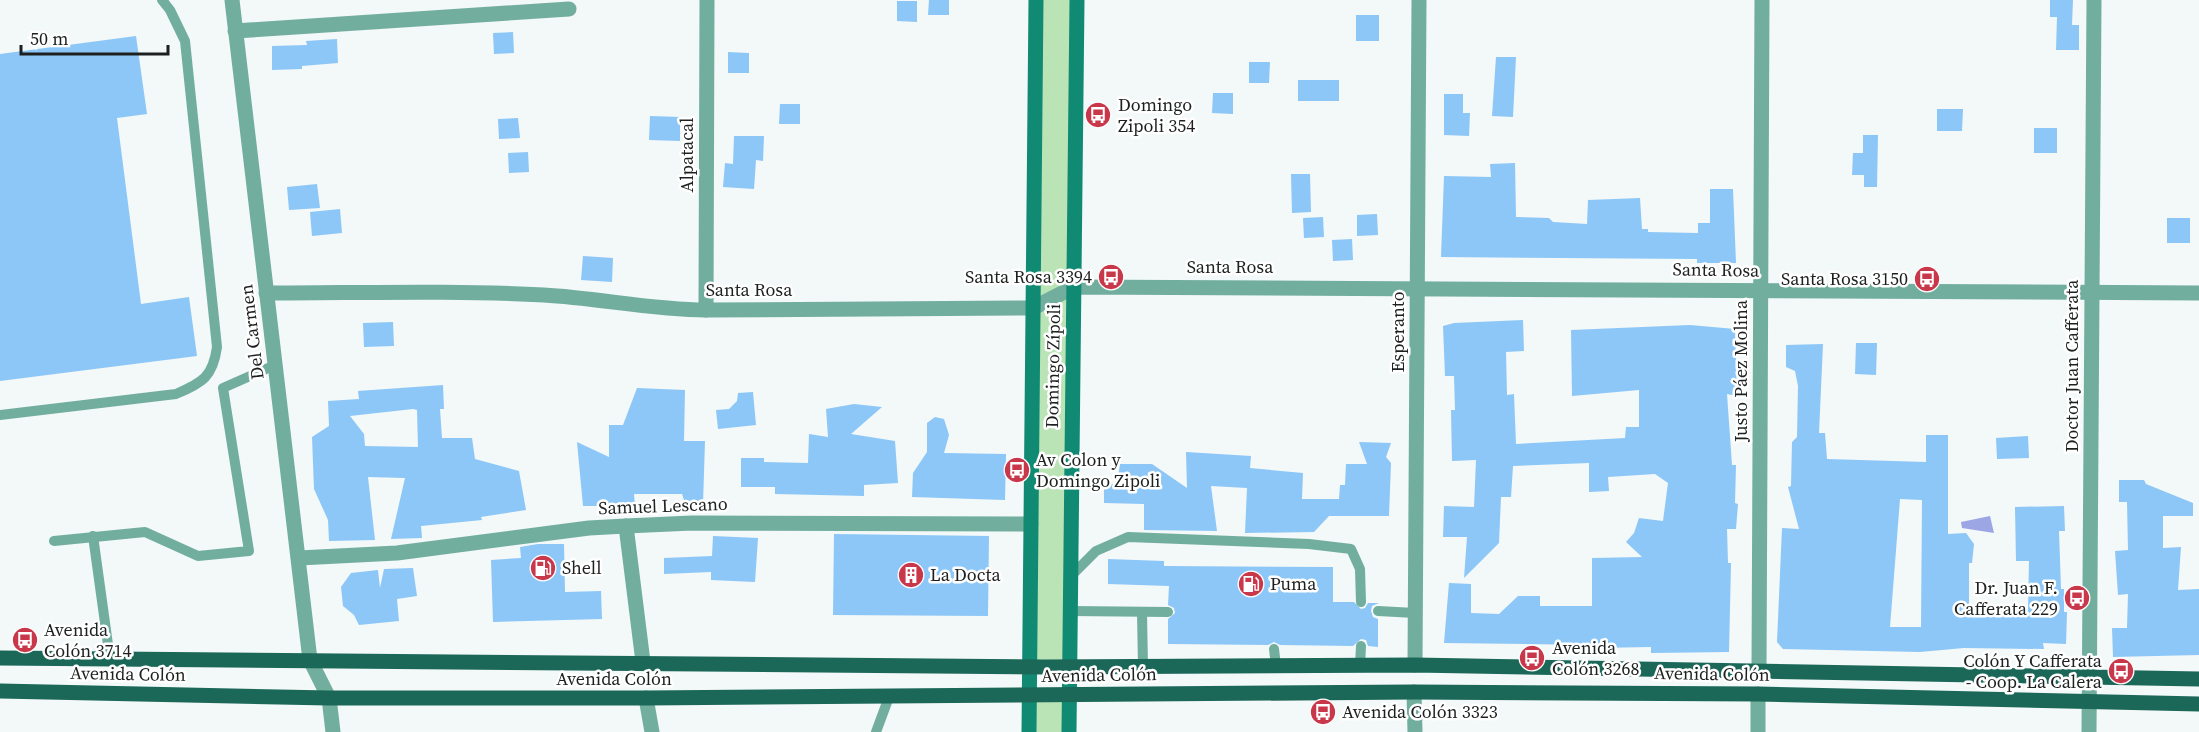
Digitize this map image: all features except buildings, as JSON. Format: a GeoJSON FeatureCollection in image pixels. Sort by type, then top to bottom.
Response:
{"type":"FeatureCollection","features":[{"type":"Feature","properties":{"kind":"main road","name":"Domingo Zípoli"},"geometry":{"type":"LineString","coordinates":[[1029,732],[1036,0]]}},
{"type":"Feature","properties":{"kind":"main road","name":"Domingo Zípoli"},"geometry":{"type":"LineString","coordinates":[[1069,732],[1077,0]]}},
{"type":"Feature","properties":{"kind":"main road","name":"Avenida Colón"},"geometry":{"type":"LineString","coordinates":[[0,658],[1029,667],[1414,665],[2199,679]]}},
{"type":"Feature","properties":{"kind":"main road","name":"Avenida Colón"},"geometry":{"type":"LineString","coordinates":[[0,691],[329,698],[889,697],[1414,692],[1758,694],[2199,704]]}},
{"type":"Feature","properties":{"kind":"street","name":"Del Carmen"},"geometry":{"type":"LineString","coordinates":[[232,0],[310,660],[329,698]]}},
{"type":"Feature","properties":{"kind":"street","name":"Alpatacal"},"geometry":{"type":"LineString","coordinates":[[706,310],[707,0]]}},
{"type":"Feature","properties":{"kind":"street","name":"Esperanto"},"geometry":{"type":"LineString","coordinates":[[1414,665],[1419,0]]}},
{"type":"Feature","properties":{"kind":"street","name":"Justo Páez Molina"},"geometry":{"type":"LineString","coordinates":[[1759,671],[1762,0]]}},
{"type":"Feature","properties":{"kind":"street","name":"Doctor Juan Cafferata"},"geometry":{"type":"LineString","coordinates":[[2089,732],[2094,0]]}},
{"type":"Feature","properties":{"kind":"street"},"geometry":{"type":"LineString","coordinates":[[236,31],[569,9]]}},
{"type":"Feature","properties":{"kind":"street","name":"Santa Rosa"},"geometry":{"type":"LineString","coordinates":[[266,293],[495,293],[587,298],[668,310],[1033,308],[1074,286],[2199,293]]}},
{"type":"Feature","properties":{"kind":"street","name":"Samuel Lescano"},"geometry":{"type":"LineString","coordinates":[[298,558],[372,555],[589,528],[626,526],[692,523],[1031,524]]}},
{"type":"Feature","properties":{"kind":"street"},"geometry":{"type":"LineString","coordinates":[[626,526],[643,662]]}},
{"type":"Feature","properties":{"kind":"street"},"geometry":{"type":"LineString","coordinates":[[1414,692],[1415,732]]}},
{"type":"Feature","properties":{"kind":"street"},"geometry":{"type":"LineString","coordinates":[[1758,694],[1758,732]]}},
{"type":"Feature","properties":{"kind":"street"},"geometry":{"type":"LineString","coordinates":[[329,698],[333,732]]}},
{"type":"Feature","properties":{"kind":"street"},"geometry":{"type":"LineString","coordinates":[[646,698],[652,732]]}},
{"type":"Feature","properties":{"kind":"lane"},"geometry":{"type":"LineString","coordinates":[[0,416],[176,394],[198,385],[214,366],[217,347],[185,41],[181,28],[162,0]]}},
{"type":"Feature","properties":{"kind":"lane"},"geometry":{"type":"LineString","coordinates":[[54,541],[145,532],[198,556],[249,551],[223,388],[275,365]]}},
{"type":"Feature","properties":{"kind":"lane"},"geometry":{"type":"LineString","coordinates":[[93,536],[110,659]]}},
{"type":"Feature","properties":{"kind":"lane"},"geometry":{"type":"LineString","coordinates":[[1071,576],[1096,551],[1128,537],[1309,544],[1351,549],[1360,569],[1361,603]]}},
{"type":"Feature","properties":{"kind":"lane"},"geometry":{"type":"LineString","coordinates":[[1071,611],[1168,612]]}},
{"type":"Feature","properties":{"kind":"lane"},"geometry":{"type":"LineString","coordinates":[[1378,611],[1415,613]]}},
{"type":"Feature","properties":{"kind":"lane"},"geometry":{"type":"LineString","coordinates":[[1142,612],[1143,667]]}},
{"type":"Feature","properties":{"kind":"lane"},"geometry":{"type":"LineString","coordinates":[[1360,666],[1361,646]]}},
{"type":"Feature","properties":{"kind":"lane"},"geometry":{"type":"LineString","coordinates":[[1274,649],[1276,666]]}},
{"type":"Feature","properties":{"kind":"lane"},"geometry":{"type":"LineString","coordinates":[[876,732],[889,697]]}},
{"type":"Feature","properties":{"kind":"green space"},"geometry":{"type":"Polygon","coordinates":[[[1036,0],[1077,0],[1070,667],[1029,667],[1036,0]]]}},
{"type":"Feature","properties":{"kind":"green space"},"geometry":{"type":"Polygon","coordinates":[[[1069,695],[1069,732],[1029,732],[1029,696],[1069,695]]]}},
{"type":"Feature","properties":{"kind":"water"},"geometry":{"type":"Polygon","coordinates":[[[1990,516],[1994,533],[1962,528],[1961,522],[1990,516]]]}},
{"type":"Feature","properties":{"kind":"place","name":"Domingo Zipoli 354"},"geometry":{"type":"Point","coordinates":[1098,115]}},
{"type":"Feature","properties":{"kind":"place","name":"Santa Rosa 3394"},"geometry":{"type":"Point","coordinates":[1111,277]}},
{"type":"Feature","properties":{"kind":"place","name":"Santa Rosa 3150"},"geometry":{"type":"Point","coordinates":[1927,279]}},
{"type":"Feature","properties":{"kind":"place","name":"Av Colon y Domingo Zipoli"},"geometry":{"type":"Point","coordinates":[1017,470]}},
{"type":"Feature","properties":{"kind":"place","name":"Shell"},"geometry":{"type":"Point","coordinates":[543,568]}},
{"type":"Feature","properties":{"kind":"place","name":"La Docta"},"geometry":{"type":"Point","coordinates":[911,575]}},
{"type":"Feature","properties":{"kind":"place","name":"Puma"},"geometry":{"type":"Point","coordinates":[1251,584]}},
{"type":"Feature","properties":{"kind":"place","name":"Dr. Juan F. Cafferata 229"},"geometry":{"type":"Point","coordinates":[2077,598]}},
{"type":"Feature","properties":{"kind":"place","name":"Avenida Colón 3714"},"geometry":{"type":"Point","coordinates":[25,640]}},
{"type":"Feature","properties":{"kind":"place","name":"Avenida Colón 3268"},"geometry":{"type":"Point","coordinates":[1532,658]}},
{"type":"Feature","properties":{"kind":"place","name":"Colón Y Cafferata - Coop. La Calera"},"geometry":{"type":"Point","coordinates":[2121,671]}},
{"type":"Feature","properties":{"kind":"place","name":"Avenida Colón 3323"},"geometry":{"type":"Point","coordinates":[1323,712]}}]}
